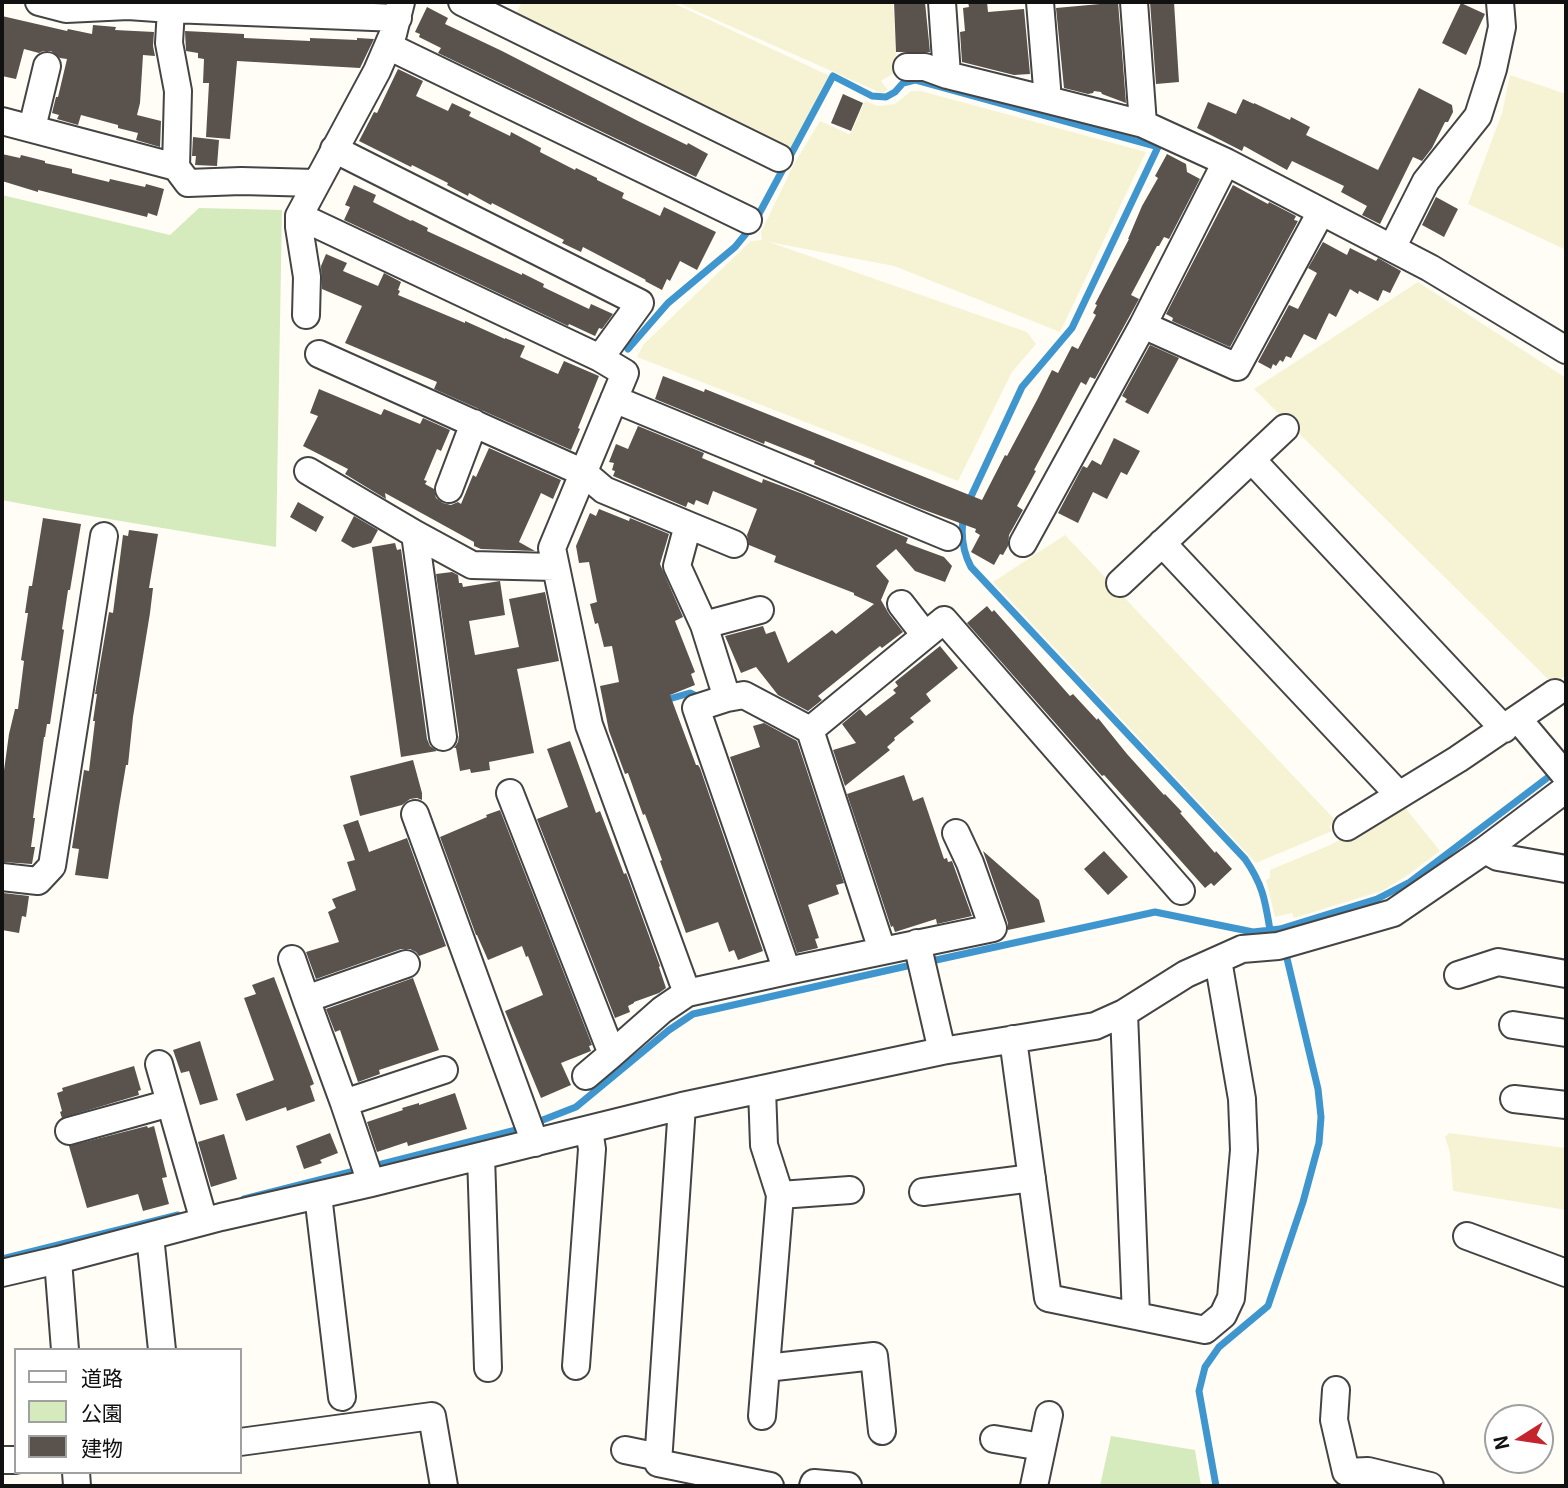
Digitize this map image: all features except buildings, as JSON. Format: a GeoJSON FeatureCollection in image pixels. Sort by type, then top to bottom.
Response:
{"type":"FeatureCollection","features":[{"type":"Feature","properties":{"kind":"street"},"geometry":{"type":"LineString","coordinates":[[39,2],[66,9],[128,4],[171,9],[399,10],[377,71],[299,216],[307,277],[306,315]]}},
{"type":"Feature","properties":{"kind":"street"},"geometry":{"type":"LineString","coordinates":[[462,2],[779,158]]}},
{"type":"Feature","properties":{"kind":"street"},"geometry":{"type":"LineString","coordinates":[[942,2],[947,75]]}},
{"type":"Feature","properties":{"kind":"street"},"geometry":{"type":"LineString","coordinates":[[1040,2],[1048,100]]}},
{"type":"Feature","properties":{"kind":"street"},"geometry":{"type":"LineString","coordinates":[[1134,2],[1143,124]]}},
{"type":"Feature","properties":{"kind":"street"},"geometry":{"type":"LineString","coordinates":[[1392,248],[1426,181],[1478,116],[1493,69],[1502,27],[1500,2]]}},
{"type":"Feature","properties":{"kind":"street"},"geometry":{"type":"LineString","coordinates":[[171,9],[169,43],[178,91],[176,167]]}},
{"type":"Feature","properties":{"kind":"street"},"geometry":{"type":"LineString","coordinates":[[388,46],[748,220]]}},
{"type":"Feature","properties":{"kind":"street"},"geometry":{"type":"LineString","coordinates":[[32,128],[47,66]]}},
{"type":"Feature","properties":{"kind":"street"},"geometry":{"type":"LineString","coordinates":[[907,67],[925,67],[947,75],[1143,124],[1226,162],[1430,268],[1566,350]]}},
{"type":"Feature","properties":{"kind":"street"},"geometry":{"type":"LineString","coordinates":[[2,121],[176,167],[188,183],[316,183]]}},
{"type":"Feature","properties":{"kind":"street"},"geometry":{"type":"LineString","coordinates":[[334,149],[640,303],[600,358]]}},
{"type":"Feature","properties":{"kind":"street"},"geometry":{"type":"LineString","coordinates":[[1023,543],[1143,325],[1226,162]]}},
{"type":"Feature","properties":{"kind":"street"},"geometry":{"type":"LineString","coordinates":[[1143,325],[1237,367],[1321,212]]}},
{"type":"Feature","properties":{"kind":"street"},"geometry":{"type":"LineString","coordinates":[[299,216],[600,358],[625,373],[552,548],[589,725],[687,993]]}},
{"type":"Feature","properties":{"kind":"street"},"geometry":{"type":"LineString","coordinates":[[319,354],[584,473],[604,491],[734,544]]}},
{"type":"Feature","properties":{"kind":"street"},"geometry":{"type":"LineString","coordinates":[[614,399],[948,537]]}},
{"type":"Feature","properties":{"kind":"street"},"geometry":{"type":"LineString","coordinates":[[449,489],[474,423]]}},
{"type":"Feature","properties":{"kind":"street"},"geometry":{"type":"LineString","coordinates":[[1120,583],[1285,428]]}},
{"type":"Feature","properties":{"kind":"street"},"geometry":{"type":"LineString","coordinates":[[1252,460],[1511,724],[1558,767]]}},
{"type":"Feature","properties":{"kind":"street"},"geometry":{"type":"LineString","coordinates":[[308,471],[472,565],[555,567]]}},
{"type":"Feature","properties":{"kind":"street"},"geometry":{"type":"LineString","coordinates":[[688,525],[677,566],[705,625],[727,698]]}},
{"type":"Feature","properties":{"kind":"street"},"geometry":{"type":"LineString","coordinates":[[415,534],[443,737]]}},
{"type":"Feature","properties":{"kind":"street"},"geometry":{"type":"LineString","coordinates":[[2,877],[38,881],[52,866],[104,536]]}},
{"type":"Feature","properties":{"kind":"street"},"geometry":{"type":"LineString","coordinates":[[1162,543],[1399,795]]}},
{"type":"Feature","properties":{"kind":"street"},"geometry":{"type":"LineString","coordinates":[[901,604],[925,635]]}},
{"type":"Feature","properties":{"kind":"street"},"geometry":{"type":"LineString","coordinates":[[705,625],[760,610]]}},
{"type":"Feature","properties":{"kind":"street"},"geometry":{"type":"LineString","coordinates":[[810,730],[944,620],[1181,891]]}},
{"type":"Feature","properties":{"kind":"street"},"geometry":{"type":"LineString","coordinates":[[1347,827],[1458,759],[1555,693]]}},
{"type":"Feature","properties":{"kind":"street"},"geometry":{"type":"LineString","coordinates":[[787,971],[696,708],[727,698],[744,695],[810,730],[882,950]]}},
{"type":"Feature","properties":{"kind":"street"},"geometry":{"type":"LineString","coordinates":[[2,1272],[150,1236],[200,1209],[318,1195],[682,1107],[942,1051],[1095,1026],[1124,1013],[1185,974],[1242,948],[1284,944],[1392,913],[1485,850],[1566,789]]}},
{"type":"Feature","properties":{"kind":"street"},"geometry":{"type":"LineString","coordinates":[[510,793],[612,1054]]}},
{"type":"Feature","properties":{"kind":"street"},"geometry":{"type":"LineString","coordinates":[[415,814],[534,1143]]}},
{"type":"Feature","properties":{"kind":"street"},"geometry":{"type":"LineString","coordinates":[[586,1076],[662,1010],[687,993],[993,928],[970,863],[956,833]]}},
{"type":"Feature","properties":{"kind":"street"},"geometry":{"type":"LineString","coordinates":[[1485,850],[1498,857],[1566,869]]}},
{"type":"Feature","properties":{"kind":"street"},"geometry":{"type":"LineString","coordinates":[[917,943],[942,1051]]}},
{"type":"Feature","properties":{"kind":"street"},"geometry":{"type":"LineString","coordinates":[[292,959],[371,1182]]}},
{"type":"Feature","properties":{"kind":"street"},"geometry":{"type":"LineString","coordinates":[[1013,1039],[1048,1298],[1205,1330],[1223,1315],[1231,1298],[1244,1150],[1242,1099],[1218,960]]}},
{"type":"Feature","properties":{"kind":"street"},"geometry":{"type":"LineString","coordinates":[[1458,975],[1498,962],[1566,974]]}},
{"type":"Feature","properties":{"kind":"street"},"geometry":{"type":"LineString","coordinates":[[306,999],[406,964]]}},
{"type":"Feature","properties":{"kind":"street"},"geometry":{"type":"LineString","coordinates":[[1124,1013],[1136,1316]]}},
{"type":"Feature","properties":{"kind":"street"},"geometry":{"type":"LineString","coordinates":[[1513,1024],[1566,1033]]}},
{"type":"Feature","properties":{"kind":"street"},"geometry":{"type":"LineString","coordinates":[[159,1063],[200,1209]]}},
{"type":"Feature","properties":{"kind":"street"},"geometry":{"type":"LineString","coordinates":[[344,1102],[444,1070]]}},
{"type":"Feature","properties":{"kind":"street"},"geometry":{"type":"LineString","coordinates":[[762,1090],[764,1145],[780,1195],[762,1416]]}},
{"type":"Feature","properties":{"kind":"street"},"geometry":{"type":"LineString","coordinates":[[1514,1099],[1566,1105]]}},
{"type":"Feature","properties":{"kind":"street"},"geometry":{"type":"LineString","coordinates":[[69,1131],[170,1103]]}},
{"type":"Feature","properties":{"kind":"street"},"geometry":{"type":"LineString","coordinates":[[682,1107],[658,1463],[770,1486]]}},
{"type":"Feature","properties":{"kind":"street"},"geometry":{"type":"LineString","coordinates":[[576,1366],[592,1149],[589,1130]]}},
{"type":"Feature","properties":{"kind":"street"},"geometry":{"type":"LineString","coordinates":[[481,1156],[488,1368]]}},
{"type":"Feature","properties":{"kind":"street"},"geometry":{"type":"LineString","coordinates":[[923,1192],[1032,1178]]}},
{"type":"Feature","properties":{"kind":"street"},"geometry":{"type":"LineString","coordinates":[[780,1195],[850,1190]]}},
{"type":"Feature","properties":{"kind":"street"},"geometry":{"type":"LineString","coordinates":[[318,1195],[342,1397]]}},
{"type":"Feature","properties":{"kind":"street"},"geometry":{"type":"LineString","coordinates":[[150,1236],[162,1348]]}},
{"type":"Feature","properties":{"kind":"street"},"geometry":{"type":"LineString","coordinates":[[1467,1236],[1566,1273]]}},
{"type":"Feature","properties":{"kind":"street"},"geometry":{"type":"LineString","coordinates":[[58,1260],[65,1348]]}},
{"type":"Feature","properties":{"kind":"street"},"geometry":{"type":"LineString","coordinates":[[766,1368],[874,1356],[881,1431]]}},
{"type":"Feature","properties":{"kind":"street"},"geometry":{"type":"LineString","coordinates":[[1336,1390],[1334,1420],[1340,1479],[1368,1471],[1430,1486]]}},
{"type":"Feature","properties":{"kind":"street"},"geometry":{"type":"LineString","coordinates":[[242,1441],[432,1416],[444,1486]]}},
{"type":"Feature","properties":{"kind":"street"},"geometry":{"type":"LineString","coordinates":[[1034,1486],[1049,1416]]}},
{"type":"Feature","properties":{"kind":"street"},"geometry":{"type":"LineString","coordinates":[[994,1438],[1042,1447]]}},
{"type":"Feature","properties":{"kind":"street"},"geometry":{"type":"LineString","coordinates":[[625,1450],[659,1457]]}},
{"type":"Feature","properties":{"kind":"street"},"geometry":{"type":"LineString","coordinates":[[813,1486],[814,1483],[848,1486]]}},
{"type":"Feature","properties":{"kind":"shaded area"},"geometry":{"type":"Polygon","coordinates":[[[522,2],[671,2],[830,76],[789,152],[514,17],[522,2]]]}},
{"type":"Feature","properties":{"kind":"shaded area"},"geometry":{"type":"Polygon","coordinates":[[[676,2],[893,2],[897,71],[881,81],[888,90],[881,93],[676,2]]]}},
{"type":"Feature","properties":{"kind":"shaded area"},"geometry":{"type":"Polygon","coordinates":[[[1510,75],[1566,94],[1566,250],[1468,204],[1502,113],[1510,75]]]}},
{"type":"Feature","properties":{"kind":"shaded area"},"geometry":{"type":"Polygon","coordinates":[[[911,91],[921,91],[1146,152],[1060,332],[894,266],[769,242],[1027,332],[1036,344],[1012,372],[958,481],[637,357],[643,345],[751,241],[762,240],[761,232],[794,164],[820,121],[849,134],[865,101],[878,106],[895,104],[911,91]]]}},
{"type":"Feature","properties":{"kind":"shaded area"},"geometry":{"type":"Polygon","coordinates":[[[1418,282],[1566,378],[1566,675],[1554,685],[1254,389],[1418,282]]]}},
{"type":"Feature","properties":{"kind":"shaded area"},"geometry":{"type":"Polygon","coordinates":[[[1065,535],[1337,822],[1329,826],[1332,831],[1256,863],[993,582],[1065,535]]]}},
{"type":"Feature","properties":{"kind":"shaded area"},"geometry":{"type":"Polygon","coordinates":[[[1403,805],[1440,851],[1382,891],[1294,918],[1292,913],[1275,917],[1266,880],[1270,878],[1270,870],[1330,845],[1403,805]]]}},
{"type":"Feature","properties":{"kind":"shaded area"},"geometry":{"type":"Polygon","coordinates":[[[1449,1133],[1566,1148],[1566,1210],[1453,1191],[1450,1153],[1445,1137],[1449,1133]]]}},
{"type":"Feature","properties":{"kind":"green space"},"geometry":{"type":"Polygon","coordinates":[[[2,195],[170,235],[199,208],[282,210],[276,547],[2,500],[2,195]]]}},
{"type":"Feature","properties":{"kind":"green space"},"geometry":{"type":"Polygon","coordinates":[[[1111,1436],[1195,1450],[1201,1486],[1100,1486],[1111,1436]]]}},
{"type":"Feature","properties":{"kind":"waterway"},"geometry":{"type":"LineString","coordinates":[[628,349],[668,303],[735,247],[753,225],[833,76],[872,96],[886,97],[903,83],[915,80],[1158,147],[1072,328],[1022,387],[968,503]]}},
{"type":"Feature","properties":{"kind":"waterway"},"geometry":{"type":"LineString","coordinates":[[964,514],[963,542],[971,567],[1245,859],[1262,893],[1270,930]]}},
{"type":"Feature","properties":{"kind":"waterway"},"geometry":{"type":"LineString","coordinates":[[662,701],[690,693],[698,697]]}},
{"type":"Feature","properties":{"kind":"waterway"},"geometry":{"type":"LineString","coordinates":[[927,962],[1155,912],[1253,932],[1280,929],[1377,899],[1410,882],[1555,772]]}},
{"type":"Feature","properties":{"kind":"waterway"},"geometry":{"type":"LineString","coordinates":[[1216,1486],[1199,1391],[1205,1367],[1219,1347],[1268,1306],[1303,1202],[1319,1143],[1321,1117],[1318,1089],[1285,950]]}},
{"type":"Feature","properties":{"kind":"waterway"},"geometry":{"type":"LineString","coordinates":[[535,1123],[576,1107],[669,1030],[693,1014],[916,964]]}},
{"type":"Feature","properties":{"kind":"waterway"},"geometry":{"type":"LineString","coordinates":[[244,1199],[524,1128]]}},
{"type":"Feature","properties":{"kind":"waterway"},"geometry":{"type":"LineString","coordinates":[[2,1259],[178,1215]]}}]}
